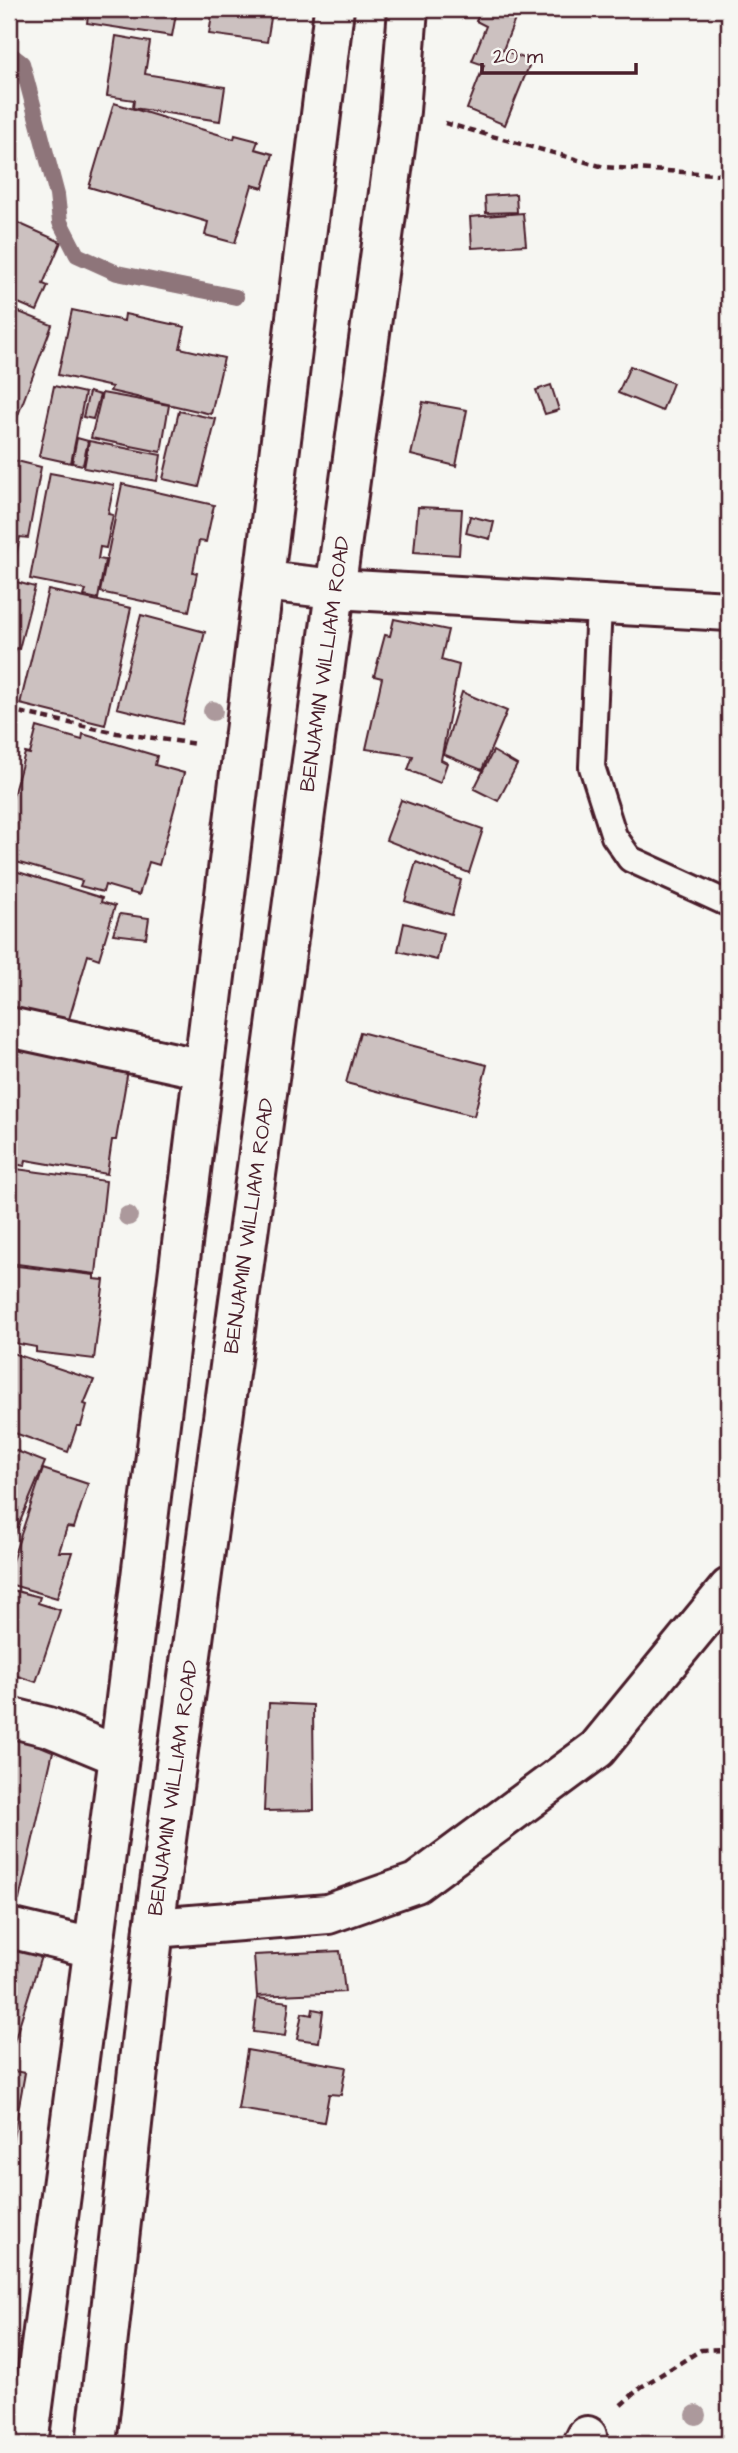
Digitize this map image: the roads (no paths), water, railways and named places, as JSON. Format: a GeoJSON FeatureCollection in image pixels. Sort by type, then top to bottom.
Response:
{"type":"FeatureCollection","features":[{"type":"Feature","properties":{"kind":"main road"},"geometry":{"type":"LineString","coordinates":[[28,2444],[119,1756],[334,9]]}},
{"type":"Feature","properties":{"kind":"main road","name":"BENJAMIN WILLIAM ROAD"},"geometry":{"type":"LineString","coordinates":[[96,2444],[154,1928],[400,111],[408,9]]}},
{"type":"Feature","properties":{"kind":"main road"},"geometry":{"type":"LineString","coordinates":[[264,581],[335,589],[729,611]]}},
{"type":"Feature","properties":{"kind":"main road"},"geometry":{"type":"LineString","coordinates":[[9,1027],[203,1069]]}},
{"type":"Feature","properties":{"kind":"main road"},"geometry":{"type":"LineString","coordinates":[[154,1928],[328,1914],[416,1883],[597,1749],[729,1588]]}},
{"type":"Feature","properties":{"kind":"main road"},"geometry":{"type":"LineString","coordinates":[[9,1717],[49,1727],[119,1756]]}},
{"type":"Feature","properties":{"kind":"main road"},"geometry":{"type":"LineString","coordinates":[[9,1928],[93,1948]]}},
{"type":"Feature","properties":{"kind":"lane"},"geometry":{"type":"LineString","coordinates":[[599,604],[592,767],[614,836],[630,859],[729,904]]}},
{"type":"Feature","properties":{"kind":"waterway"},"geometry":{"type":"LineString","coordinates":[[9,53],[22,63],[57,195],[60,222],[77,255],[117,273],[236,297]]}}]}
